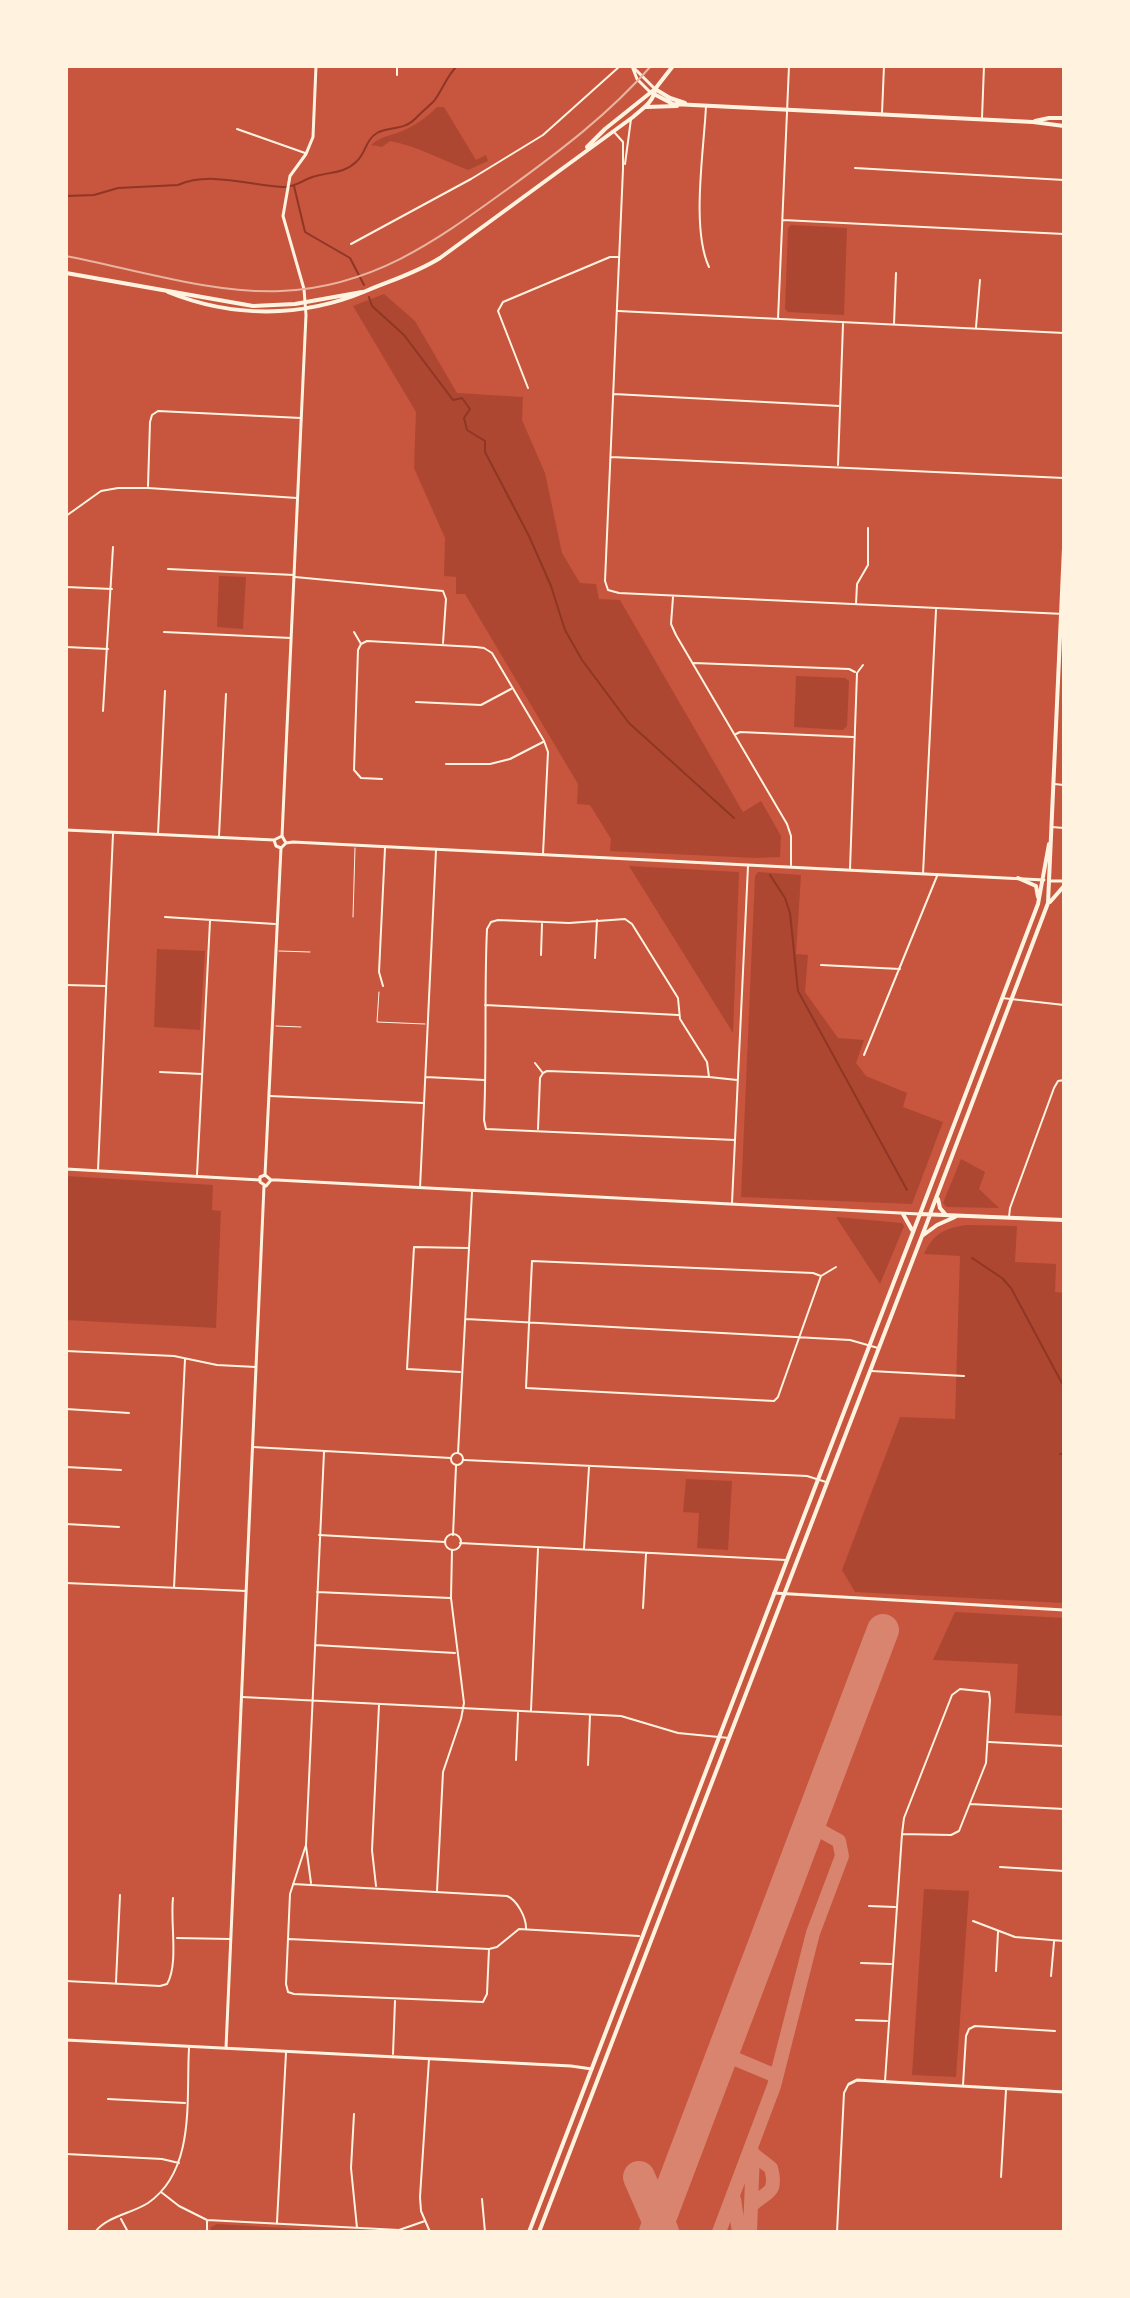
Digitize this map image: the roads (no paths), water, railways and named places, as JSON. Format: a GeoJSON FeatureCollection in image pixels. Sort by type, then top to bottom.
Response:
{"type":"FeatureCollection","features":[{"type":"Feature","properties":{"kind":"main road"},"geometry":{"type":"LineString","coordinates":[[66,273],[168,292],[200,304],[237,311],[277,312],[377,288],[440,258],[631,119],[644,108],[673,66]]}},
{"type":"Feature","properties":{"kind":"main road"},"geometry":{"type":"LineString","coordinates":[[653,92],[692,104]]}},
{"type":"Feature","properties":{"kind":"main road"},"geometry":{"type":"LineString","coordinates":[[653,92],[673,104],[683,105]]}},
{"type":"Feature","properties":{"kind":"main road"},"geometry":{"type":"LineString","coordinates":[[586,149],[605,129],[653,92]]}},
{"type":"Feature","properties":{"kind":"main road"},"geometry":{"type":"LineString","coordinates":[[644,108],[692,104],[1064,126]]}},
{"type":"Feature","properties":{"kind":"main road"},"geometry":{"type":"LineString","coordinates":[[1033,122],[1064,118]]}},
{"type":"Feature","properties":{"kind":"main road"},"geometry":{"type":"LineString","coordinates":[[539,2232],[1048,903],[1061,684],[1064,548]]}},
{"type":"Feature","properties":{"kind":"main road"},"geometry":{"type":"LineString","coordinates":[[529,2232],[1038,904],[1051,827]]}},
{"type":"Feature","properties":{"kind":"main road"},"geometry":{"type":"LineString","coordinates":[[1018,878],[1036,886],[1038,904]]}},
{"type":"Feature","properties":{"kind":"main road"},"geometry":{"type":"LineString","coordinates":[[1048,903],[1064,884]]}},
{"type":"Feature","properties":{"kind":"main road"},"geometry":{"type":"LineString","coordinates":[[937,1196],[946,1215]]}},
{"type":"Feature","properties":{"kind":"main road"},"geometry":{"type":"LineString","coordinates":[[903,1214],[913,1232]]}},
{"type":"Feature","properties":{"kind":"main road"},"geometry":{"type":"LineString","coordinates":[[920,1214],[1064,1220]]}},
{"type":"Feature","properties":{"kind":"main road"},"geometry":{"type":"LineString","coordinates":[[922,1237],[937,1225],[958,1216]]}},
{"type":"Feature","properties":{"kind":"street"},"geometry":{"type":"LineString","coordinates":[[286,843],[282,836],[306,305],[297,261],[283,222],[289,180],[313,137],[316,66]]}},
{"type":"Feature","properties":{"kind":"street"},"geometry":{"type":"LineString","coordinates":[[397,66],[397,75]]}},
{"type":"Feature","properties":{"kind":"street"},"geometry":{"type":"LineString","coordinates":[[351,244],[471,179],[543,135],[620,66]]}},
{"type":"Feature","properties":{"kind":"street"},"geometry":{"type":"LineString","coordinates":[[632,66],[653,92]]}},
{"type":"Feature","properties":{"kind":"street"},"geometry":{"type":"LineString","coordinates":[[778,320],[789,66]]}},
{"type":"Feature","properties":{"kind":"street"},"geometry":{"type":"LineString","coordinates":[[882,114],[884,66]]}},
{"type":"Feature","properties":{"kind":"street"},"geometry":{"type":"LineString","coordinates":[[982,119],[984,66]]}},
{"type":"Feature","properties":{"kind":"street"},"geometry":{"type":"LineString","coordinates":[[706,105],[700,227],[702,249],[709,267]]}},
{"type":"Feature","properties":{"kind":"street"},"geometry":{"type":"LineString","coordinates":[[623,169],[631,119]]}},
{"type":"Feature","properties":{"kind":"street"},"geometry":{"type":"LineString","coordinates":[[237,129],[303,150],[306,154]]}},
{"type":"Feature","properties":{"kind":"street"},"geometry":{"type":"LineString","coordinates":[[611,132],[619,135],[623,142],[623,169],[605,581],[608,590],[673,596],[1062,614]]}},
{"type":"Feature","properties":{"kind":"street"},"geometry":{"type":"LineString","coordinates":[[855,168],[1064,180]]}},
{"type":"Feature","properties":{"kind":"street"},"geometry":{"type":"LineString","coordinates":[[783,220],[1064,234]]}},
{"type":"Feature","properties":{"kind":"street"},"geometry":{"type":"LineString","coordinates":[[528,388],[498,311],[499,306],[610,257],[619,257]]}},
{"type":"Feature","properties":{"kind":"street"},"geometry":{"type":"LineString","coordinates":[[894,325],[896,273]]}},
{"type":"Feature","properties":{"kind":"street"},"geometry":{"type":"LineString","coordinates":[[976,328],[980,280]]}},
{"type":"Feature","properties":{"kind":"street"},"geometry":{"type":"LineString","coordinates":[[617,311],[1064,333]]}},
{"type":"Feature","properties":{"kind":"street"},"geometry":{"type":"LineString","coordinates":[[838,467],[843,323]]}},
{"type":"Feature","properties":{"kind":"street"},"geometry":{"type":"LineString","coordinates":[[613,394],[840,406]]}},
{"type":"Feature","properties":{"kind":"street"},"geometry":{"type":"LineString","coordinates":[[148,488],[150,422],[152,415],[158,411],[302,418]]}},
{"type":"Feature","properties":{"kind":"street"},"geometry":{"type":"LineString","coordinates":[[610,457],[1064,478]]}},
{"type":"Feature","properties":{"kind":"street"},"geometry":{"type":"LineString","coordinates":[[66,516],[101,491],[148,488],[298,498]]}},
{"type":"Feature","properties":{"kind":"street"},"geometry":{"type":"LineString","coordinates":[[856,605],[857,584],[868,565],[868,528]]}},
{"type":"Feature","properties":{"kind":"street"},"geometry":{"type":"LineString","coordinates":[[103,711],[113,547]]}},
{"type":"Feature","properties":{"kind":"street"},"geometry":{"type":"LineString","coordinates":[[168,569],[294,576],[443,591],[446,599],[443,645]]}},
{"type":"Feature","properties":{"kind":"street"},"geometry":{"type":"LineString","coordinates":[[66,587],[112,589]]}},
{"type":"Feature","properties":{"kind":"street"},"geometry":{"type":"LineString","coordinates":[[673,596],[671,624],[787,824],[791,836],[791,867]]}},
{"type":"Feature","properties":{"kind":"street"},"geometry":{"type":"LineString","coordinates":[[923,874],[936,609]]}},
{"type":"Feature","properties":{"kind":"street"},"geometry":{"type":"LineString","coordinates":[[164,632],[291,638]]}},
{"type":"Feature","properties":{"kind":"street"},"geometry":{"type":"LineString","coordinates":[[354,632],[361,644]]}},
{"type":"Feature","properties":{"kind":"street"},"geometry":{"type":"LineString","coordinates":[[382,779],[361,778],[354,770],[358,650],[361,644],[367,641],[484,648],[492,653],[548,752],[543,855]]}},
{"type":"Feature","properties":{"kind":"street"},"geometry":{"type":"LineString","coordinates":[[66,647],[108,649]]}},
{"type":"Feature","properties":{"kind":"street"},"geometry":{"type":"LineString","coordinates":[[693,664],[849,669],[857,673]]}},
{"type":"Feature","properties":{"kind":"street"},"geometry":{"type":"LineString","coordinates":[[850,870],[857,673],[863,665]]}},
{"type":"Feature","properties":{"kind":"street"},"geometry":{"type":"LineString","coordinates":[[416,702],[481,705],[513,688]]}},
{"type":"Feature","properties":{"kind":"street"},"geometry":{"type":"LineString","coordinates":[[158,835],[165,691]]}},
{"type":"Feature","properties":{"kind":"street"},"geometry":{"type":"LineString","coordinates":[[219,838],[226,694]]}},
{"type":"Feature","properties":{"kind":"street"},"geometry":{"type":"LineString","coordinates":[[735,735],[740,732],[855,738]]}},
{"type":"Feature","properties":{"kind":"street"},"geometry":{"type":"LineString","coordinates":[[446,764],[490,764],[510,759],[544,741]]}},
{"type":"Feature","properties":{"kind":"street"},"geometry":{"type":"LineString","coordinates":[[1053,784],[1064,785]]}},
{"type":"Feature","properties":{"kind":"street"},"geometry":{"type":"LineString","coordinates":[[1051,827],[1064,828]]}},
{"type":"Feature","properties":{"kind":"street"},"geometry":{"type":"LineString","coordinates":[[66,830],[274,840],[282,836]]}},
{"type":"Feature","properties":{"kind":"street"},"geometry":{"type":"LineString","coordinates":[[98,1170],[113,833]]}},
{"type":"Feature","properties":{"kind":"street"},"geometry":{"type":"LineString","coordinates":[[274,840],[276,846],[281,848]]}},
{"type":"Feature","properties":{"kind":"street"},"geometry":{"type":"LineString","coordinates":[[66,1169],[260,1180],[265,1175],[281,848],[286,843],[1018,878],[1064,884]]}},
{"type":"Feature","properties":{"kind":"street"},"geometry":{"type":"LineString","coordinates":[[383,986],[379,972],[385,846]]}},
{"type":"Feature","properties":{"kind":"street"},"geometry":{"type":"LineString","coordinates":[[420,1188],[436,849]]}},
{"type":"Feature","properties":{"kind":"street"},"geometry":{"type":"LineString","coordinates":[[732,1204],[748,865]]}},
{"type":"Feature","properties":{"kind":"street"},"geometry":{"type":"LineString","coordinates":[[864,1055],[938,875]]}},
{"type":"Feature","properties":{"kind":"street"},"geometry":{"type":"LineString","coordinates":[[165,917],[278,924]]}},
{"type":"Feature","properties":{"kind":"street"},"geometry":{"type":"LineString","coordinates":[[709,1077],[707,1062],[679,1015],[678,998],[632,924],[625,919],[491,922],[487,929],[484,1005],[486,1129],[735,1140]]}},
{"type":"Feature","properties":{"kind":"street"},"geometry":{"type":"LineString","coordinates":[[595,958],[597,920]]}},
{"type":"Feature","properties":{"kind":"street"},"geometry":{"type":"LineString","coordinates":[[197,1176],[210,921]]}},
{"type":"Feature","properties":{"kind":"street"},"geometry":{"type":"LineString","coordinates":[[541,955],[542,923]]}},
{"type":"Feature","properties":{"kind":"street"},"geometry":{"type":"LineString","coordinates":[[821,965],[900,969]]}},
{"type":"Feature","properties":{"kind":"street"},"geometry":{"type":"LineString","coordinates":[[66,985],[106,986]]}},
{"type":"Feature","properties":{"kind":"street"},"geometry":{"type":"LineString","coordinates":[[1002,998],[1064,1005]]}},
{"type":"Feature","properties":{"kind":"street"},"geometry":{"type":"LineString","coordinates":[[484,1005],[679,1015]]}},
{"type":"Feature","properties":{"kind":"street"},"geometry":{"type":"LineString","coordinates":[[535,1063],[543,1073]]}},
{"type":"Feature","properties":{"kind":"street"},"geometry":{"type":"LineString","coordinates":[[538,1130],[540,1078],[547,1071],[737,1080]]}},
{"type":"Feature","properties":{"kind":"street"},"geometry":{"type":"LineString","coordinates":[[160,1072],[202,1074]]}},
{"type":"Feature","properties":{"kind":"street"},"geometry":{"type":"LineString","coordinates":[[425,1077],[486,1080]]}},
{"type":"Feature","properties":{"kind":"street"},"geometry":{"type":"LineString","coordinates":[[1009,1217],[1058,1081],[1064,1080]]}},
{"type":"Feature","properties":{"kind":"street"},"geometry":{"type":"LineString","coordinates":[[269,1095],[423,1103]]}},
{"type":"Feature","properties":{"kind":"street"},"geometry":{"type":"LineString","coordinates":[[265,1175],[271,1180],[920,1214]]}},
{"type":"Feature","properties":{"kind":"street"},"geometry":{"type":"LineString","coordinates":[[226,2048],[257,1367],[264,1186],[260,1180]]}},
{"type":"Feature","properties":{"kind":"street"},"geometry":{"type":"LineString","coordinates":[[264,1186],[271,1180]]}},
{"type":"Feature","properties":{"kind":"street"},"geometry":{"type":"LineString","coordinates":[[472,1191],[458,1453],[464,1460],[807,1476],[827,1483]]}},
{"type":"Feature","properties":{"kind":"street"},"geometry":{"type":"LineString","coordinates":[[461,1372],[407,1369],[414,1247],[470,1248]]}},
{"type":"Feature","properties":{"kind":"street"},"geometry":{"type":"LineString","coordinates":[[532,1261],[813,1273],[821,1276],[801,1337],[774,1401],[526,1388],[532,1261]]}},
{"type":"Feature","properties":{"kind":"street"},"geometry":{"type":"LineString","coordinates":[[821,1276],[836,1267]]}},
{"type":"Feature","properties":{"kind":"street"},"geometry":{"type":"LineString","coordinates":[[466,1319],[850,1340],[879,1349]]}},
{"type":"Feature","properties":{"kind":"street"},"geometry":{"type":"LineString","coordinates":[[66,1351],[174,1356],[257,1367]]}},
{"type":"Feature","properties":{"kind":"street"},"geometry":{"type":"LineString","coordinates":[[174,1588],[185,1359]]}},
{"type":"Feature","properties":{"kind":"street"},"geometry":{"type":"LineString","coordinates":[[870,1371],[964,1376]]}},
{"type":"Feature","properties":{"kind":"street"},"geometry":{"type":"LineString","coordinates":[[66,1409],[129,1413]]}},
{"type":"Feature","properties":{"kind":"street"},"geometry":{"type":"LineString","coordinates":[[253,1447],[451,1458],[458,1453]]}},
{"type":"Feature","properties":{"kind":"street"},"geometry":{"type":"LineString","coordinates":[[312,1884],[306,1845],[324,1452]]}},
{"type":"Feature","properties":{"kind":"street"},"geometry":{"type":"LineString","coordinates":[[451,1458],[456,1466],[453,1535]]}},
{"type":"Feature","properties":{"kind":"street"},"geometry":{"type":"LineString","coordinates":[[456,1466],[464,1460]]}},
{"type":"Feature","properties":{"kind":"street"},"geometry":{"type":"LineString","coordinates":[[584,1549],[589,1465]]}},
{"type":"Feature","properties":{"kind":"street"},"geometry":{"type":"LineString","coordinates":[[66,1467],[121,1470]]}},
{"type":"Feature","properties":{"kind":"street"},"geometry":{"type":"LineString","coordinates":[[66,1524],[119,1527]]}},
{"type":"Feature","properties":{"kind":"street"},"geometry":{"type":"LineString","coordinates":[[319,1535],[445,1542]]}},
{"type":"Feature","properties":{"kind":"street"},"geometry":{"type":"LineString","coordinates":[[445,1542],[453,1535]]}},
{"type":"Feature","properties":{"kind":"street"},"geometry":{"type":"LineString","coordinates":[[452,1550],[458,1548],[460,1543],[458,1537],[453,1535]]}},
{"type":"Feature","properties":{"kind":"street"},"geometry":{"type":"LineString","coordinates":[[445,1542],[452,1550]]}},
{"type":"Feature","properties":{"kind":"street"},"geometry":{"type":"LineString","coordinates":[[460,1543],[787,1560]]}},
{"type":"Feature","properties":{"kind":"street"},"geometry":{"type":"LineString","coordinates":[[531,1712],[538,1548]]}},
{"type":"Feature","properties":{"kind":"street"},"geometry":{"type":"LineString","coordinates":[[437,1891],[443,1772],[463,1708],[451,1598],[452,1550]]}},
{"type":"Feature","properties":{"kind":"street"},"geometry":{"type":"LineString","coordinates":[[643,1608],[646,1553]]}},
{"type":"Feature","properties":{"kind":"street"},"geometry":{"type":"LineString","coordinates":[[66,1583],[247,1591]]}},
{"type":"Feature","properties":{"kind":"street"},"geometry":{"type":"LineString","coordinates":[[317,1592],[451,1598]]}},
{"type":"Feature","properties":{"kind":"street"},"geometry":{"type":"LineString","coordinates":[[774,1593],[1064,1610]]}},
{"type":"Feature","properties":{"kind":"street"},"geometry":{"type":"LineString","coordinates":[[315,1645],[457,1653]]}},
{"type":"Feature","properties":{"kind":"street"},"geometry":{"type":"LineString","coordinates":[[885,2082],[896,1907],[902,1834],[904,1818],[952,1695],[960,1689],[989,1692],[986,1763],[959,1831],[951,1835],[902,1834]]}},
{"type":"Feature","properties":{"kind":"street"},"geometry":{"type":"LineString","coordinates":[[241,1697],[626,1717],[678,1733],[729,1738]]}},
{"type":"Feature","properties":{"kind":"street"},"geometry":{"type":"LineString","coordinates":[[376,1888],[372,1850],[379,1704]]}},
{"type":"Feature","properties":{"kind":"street"},"geometry":{"type":"LineString","coordinates":[[516,1760],[518,1711]]}},
{"type":"Feature","properties":{"kind":"street"},"geometry":{"type":"LineString","coordinates":[[588,1765],[590,1715]]}},
{"type":"Feature","properties":{"kind":"street"},"geometry":{"type":"LineString","coordinates":[[988,1742],[1064,1746]]}},
{"type":"Feature","properties":{"kind":"street"},"geometry":{"type":"LineString","coordinates":[[970,1804],[1064,1809]]}},
{"type":"Feature","properties":{"kind":"street"},"geometry":{"type":"LineString","coordinates":[[306,1845],[293,1884],[288,1939],[288,1992],[395,2000],[483,2002],[487,1994],[489,1949]]}},
{"type":"Feature","properties":{"kind":"street"},"geometry":{"type":"LineString","coordinates":[[1000,1867],[1064,1871]]}},
{"type":"Feature","properties":{"kind":"street"},"geometry":{"type":"LineString","coordinates":[[293,1884],[507,1896],[517,1905],[526,1922],[526,1929]]}},
{"type":"Feature","properties":{"kind":"street"},"geometry":{"type":"LineString","coordinates":[[116,1983],[120,1895]]}},
{"type":"Feature","properties":{"kind":"street"},"geometry":{"type":"LineString","coordinates":[[66,1981],[167,1984],[171,1977],[175,1938],[173,1898]]}},
{"type":"Feature","properties":{"kind":"street"},"geometry":{"type":"LineString","coordinates":[[869,1906],[896,1907]]}},
{"type":"Feature","properties":{"kind":"street"},"geometry":{"type":"LineString","coordinates":[[973,1921],[1024,1939],[1064,1941]]}},
{"type":"Feature","properties":{"kind":"street"},"geometry":{"type":"LineString","coordinates":[[288,1939],[489,1949],[497,1947],[519,1929],[652,1937]]}},
{"type":"Feature","properties":{"kind":"street"},"geometry":{"type":"LineString","coordinates":[[996,1971],[998,1931]]}},
{"type":"Feature","properties":{"kind":"street"},"geometry":{"type":"LineString","coordinates":[[175,1938],[230,1939]]}},
{"type":"Feature","properties":{"kind":"street"},"geometry":{"type":"LineString","coordinates":[[1051,1976],[1054,1940]]}},
{"type":"Feature","properties":{"kind":"street"},"geometry":{"type":"LineString","coordinates":[[861,1963],[893,1964]]}},
{"type":"Feature","properties":{"kind":"street"},"geometry":{"type":"LineString","coordinates":[[393,2057],[395,2000]]}},
{"type":"Feature","properties":{"kind":"street"},"geometry":{"type":"LineString","coordinates":[[856,2020],[888,2021]]}},
{"type":"Feature","properties":{"kind":"street"},"geometry":{"type":"LineString","coordinates":[[963,2086],[969,2029],[975,2026],[1055,2031]]}},
{"type":"Feature","properties":{"kind":"street"},"geometry":{"type":"LineString","coordinates":[[66,2040],[571,2066],[601,2071]]}},
{"type":"Feature","properties":{"kind":"street"},"geometry":{"type":"LineString","coordinates":[[95,2232],[103,2223],[143,2206],[161,2192],[179,2163],[184,2145],[189,2047]]}},
{"type":"Feature","properties":{"kind":"street"},"geometry":{"type":"LineString","coordinates":[[277,2224],[286,2051]]}},
{"type":"Feature","properties":{"kind":"street"},"geometry":{"type":"LineString","coordinates":[[429,2059],[420,2197],[430,2232]]}},
{"type":"Feature","properties":{"kind":"street"},"geometry":{"type":"LineString","coordinates":[[837,2232],[844,2093],[849,2084],[857,2080],[1064,2092]]}},
{"type":"Feature","properties":{"kind":"street"},"geometry":{"type":"LineString","coordinates":[[1001,2177],[1006,2089]]}},
{"type":"Feature","properties":{"kind":"street"},"geometry":{"type":"LineString","coordinates":[[108,2099],[186,2103]]}},
{"type":"Feature","properties":{"kind":"street"},"geometry":{"type":"LineString","coordinates":[[354,2114],[351,2159],[357,2228]]}},
{"type":"Feature","properties":{"kind":"street"},"geometry":{"type":"LineString","coordinates":[[66,2154],[162,2159],[179,2163]]}},
{"type":"Feature","properties":{"kind":"street"},"geometry":{"type":"LineString","coordinates":[[161,2192],[179,2206],[207,2220],[399,2230],[425,2221]]}},
{"type":"Feature","properties":{"kind":"street"},"geometry":{"type":"LineString","coordinates":[[482,2199],[485,2232]]}},
{"type":"Feature","properties":{"kind":"street"},"geometry":{"type":"LineString","coordinates":[[121,2217],[128,2232]]}},
{"type":"Feature","properties":{"kind":"street"},"geometry":{"type":"LineString","coordinates":[[207,2220],[207,2232]]}},
{"type":"Feature","properties":{"kind":"street"},"geometry":{"type":"LineString","coordinates":[[312,2226],[312,2232]]}},
{"type":"Feature","properties":{"kind":"lane"},"geometry":{"type":"LineString","coordinates":[[353,917],[355,845]]}},
{"type":"Feature","properties":{"kind":"lane"},"geometry":{"type":"LineString","coordinates":[[276,951],[310,952]]}},
{"type":"Feature","properties":{"kind":"lane"},"geometry":{"type":"LineString","coordinates":[[379,992],[377,1022],[427,1025]]}},
{"type":"Feature","properties":{"kind":"lane"},"geometry":{"type":"LineString","coordinates":[[273,1025],[301,1027]]}},
{"type":"Feature","properties":{"kind":"waterway"},"geometry":{"type":"LineString","coordinates":[[66,196],[94,195],[118,188],[178,185],[203,179],[287,187],[311,177],[342,170],[359,159],[377,133],[406,125],[416,118],[434,101],[457,66]]}},
{"type":"Feature","properties":{"kind":"waterway"},"geometry":{"type":"LineString","coordinates":[[294,186],[305,232],[350,258],[364,285]]}},
{"type":"Feature","properties":{"kind":"waterway"},"geometry":{"type":"LineString","coordinates":[[369,297],[372,306],[404,335],[453,400],[462,398],[470,409],[464,418],[467,430],[485,441],[485,452],[529,536],[551,586],[565,630],[582,660],[629,723],[734,818]]}},
{"type":"Feature","properties":{"kind":"waterway"},"geometry":{"type":"LineString","coordinates":[[770,875],[785,898],[790,913],[798,991],[907,1190]]}},
{"type":"Feature","properties":{"kind":"waterway"},"geometry":{"type":"LineString","coordinates":[[972,1258],[1002,1278],[1011,1288],[1064,1387]]}},
{"type":"Feature","properties":{"kind":"railway"},"geometry":{"type":"LineString","coordinates":[[66,256],[228,289],[281,291],[346,281],[403,258],[482,207],[583,131],[651,66]]}}]}
